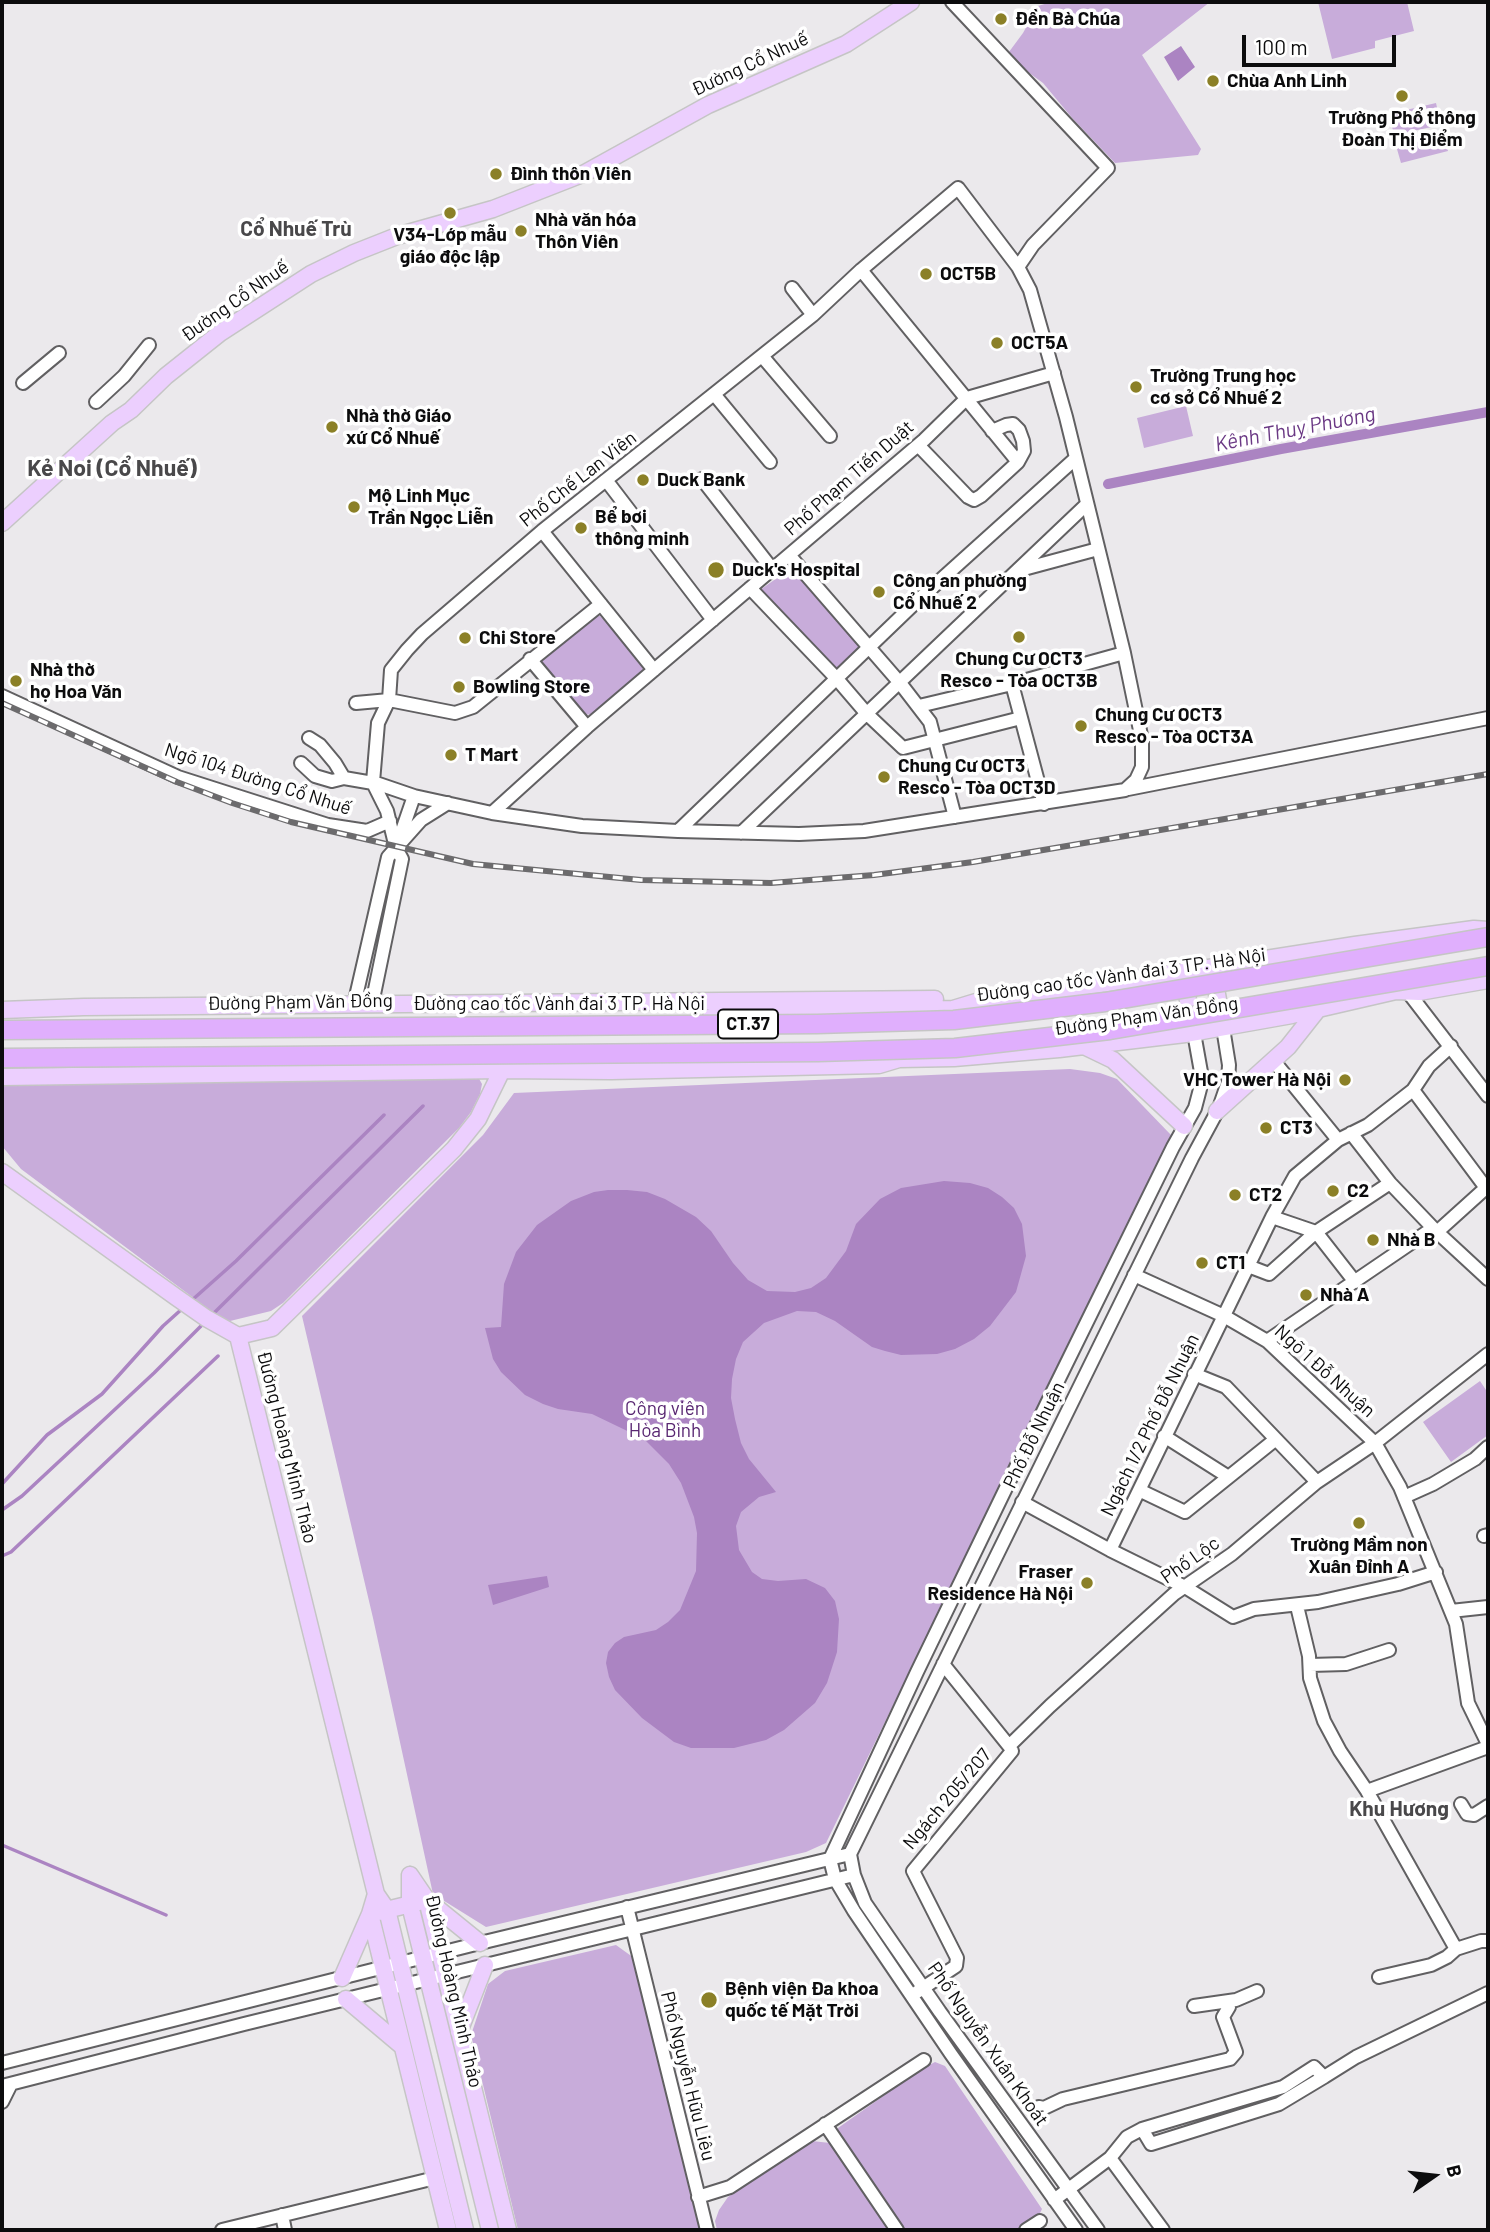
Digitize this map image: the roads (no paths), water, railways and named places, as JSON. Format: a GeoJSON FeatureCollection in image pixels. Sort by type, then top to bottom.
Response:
{"type":"FeatureCollection","features":[{"type":"Feature","properties":{"kind":"highway","name":"Đường cao tốc Vành đai 3 TP. Hà Nội"},"geometry":{"type":"LineString","coordinates":[[2,1028],[817,1024],[954,1020],[1105,1002],[1485,930]]}},
{"type":"Feature","properties":{"kind":"highway","name":"CT.37"},"geometry":{"type":"LineString","coordinates":[[2,1060],[818,1052],[955,1048],[1110,1030],[1488,967]]}},
{"type":"Feature","properties":{"kind":"main road","name":"Đường Cổ Nhuế"},"geometry":{"type":"LineString","coordinates":[[2,523],[112,423],[220,332],[311,274],[397,236],[493,209],[585,173],[708,105],[846,44],[911,2]]}},
{"type":"Feature","properties":{"kind":"main road","name":"Đường Phạm Văn Đồng"},"geometry":{"type":"LineString","coordinates":[[2,1028],[611,1020],[953,1009],[976,1002],[1327,949],[1485,930]]}},
{"type":"Feature","properties":{"kind":"main road","name":"Đường Phạm Văn Đồng"},"geometry":{"type":"LineString","coordinates":[[1402,992],[1417,980],[1488,967]]}},
{"type":"Feature","properties":{"kind":"main road"},"geometry":{"type":"LineString","coordinates":[[1212,968],[1223,1028]]}},
{"type":"Feature","properties":{"kind":"main road"},"geometry":{"type":"LineString","coordinates":[[1183,972],[1194,1033]]}},
{"type":"Feature","properties":{"kind":"main road","name":"Đường Phạm Văn Đồng"},"geometry":{"type":"LineString","coordinates":[[2,1077],[611,1071],[879,1065],[900,1059],[954,1058],[1194,1033],[1402,992],[1488,980]]}},
{"type":"Feature","properties":{"kind":"main road","name":"Đường Phạm Văn Đồng"},"geometry":{"type":"LineString","coordinates":[[2,1010],[952,998],[976,1002]]}},
{"type":"Feature","properties":{"kind":"main road"},"geometry":{"type":"LineString","coordinates":[[1217,1111],[1288,1047],[1318,1009]]}},
{"type":"Feature","properties":{"kind":"main road"},"geometry":{"type":"LineString","coordinates":[[1086,1046],[1113,1060],[1184,1126]]}},
{"type":"Feature","properties":{"kind":"main road","name":"Đường Phạm Văn Đồng"},"geometry":{"type":"LineString","coordinates":[[2,1060],[878,1052],[900,1059]]}},
{"type":"Feature","properties":{"kind":"main road"},"geometry":{"type":"LineString","coordinates":[[2,1171],[206,1318],[238,1336],[272,1328],[454,1149],[478,1119],[502,1070]]}},
{"type":"Feature","properties":{"kind":"main road","name":"Đường Hoàng Minh Thảo"},"geometry":{"type":"LineString","coordinates":[[238,1336],[376,1894],[387,1910],[465,2230]]}},
{"type":"Feature","properties":{"kind":"main road","name":"Đường Hoàng Minh Thảo"},"geometry":{"type":"LineString","coordinates":[[490,2230],[410,1905],[410,1875],[427,1900],[509,2230]]}},
{"type":"Feature","properties":{"kind":"main road"},"geometry":{"type":"LineString","coordinates":[[342,1978],[376,1894]]}},
{"type":"Feature","properties":{"kind":"main road"},"geometry":{"type":"LineString","coordinates":[[370,1914],[427,1900],[480,1943]]}},
{"type":"Feature","properties":{"kind":"main road"},"geometry":{"type":"LineString","coordinates":[[370,1914],[448,2230]]}},
{"type":"Feature","properties":{"kind":"main road"},"geometry":{"type":"LineString","coordinates":[[441,2036],[459,2032],[485,1965]]}},
{"type":"Feature","properties":{"kind":"main road"},"geometry":{"type":"LineString","coordinates":[[346,1999],[402,2047]]}},
{"type":"Feature","properties":{"kind":"main road"},"geometry":{"type":"LineString","coordinates":[[402,2047],[418,2043]]}},
{"type":"Feature","properties":{"kind":"street"},"geometry":{"type":"LineString","coordinates":[[952,2],[1108,168],[1033,245],[1017,267],[1030,290],[1054,373],[1124,653],[1142,740],[1142,767],[1136,780],[1125,790]]}},
{"type":"Feature","properties":{"kind":"street","name":"Phố Chế Lan Viên"},"geometry":{"type":"LineString","coordinates":[[373,783],[378,723],[389,700],[391,670],[422,634],[542,531],[813,315],[861,270],[958,188],[1017,267]]}},
{"type":"Feature","properties":{"kind":"street"},"geometry":{"type":"LineString","coordinates":[[861,270],[1018,462]]}},
{"type":"Feature","properties":{"kind":"street"},"geometry":{"type":"LineString","coordinates":[[792,288],[813,315]]}},
{"type":"Feature","properties":{"kind":"street"},"geometry":{"type":"LineString","coordinates":[[96,402],[124,376],[149,345]]}},
{"type":"Feature","properties":{"kind":"street"},"geometry":{"type":"LineString","coordinates":[[23,383],[59,353]]}},
{"type":"Feature","properties":{"kind":"street"},"geometry":{"type":"LineString","coordinates":[[762,356],[830,436]]}},
{"type":"Feature","properties":{"kind":"street","name":"Phố Phạm Tiến Duật"},"geometry":{"type":"LineString","coordinates":[[492,813],[587,727],[918,445],[967,398],[1054,373]]}},
{"type":"Feature","properties":{"kind":"street"},"geometry":{"type":"LineString","coordinates":[[714,394],[770,462]]}},
{"type":"Feature","properties":{"kind":"street"},"geometry":{"type":"LineString","coordinates":[[918,445],[974,500],[1018,462],[1024,451],[1023,441],[1013,424],[992,431]]}},
{"type":"Feature","properties":{"kind":"street"},"geometry":{"type":"LineString","coordinates":[[678,831],[915,603],[1076,458]]}},
{"type":"Feature","properties":{"kind":"street"},"geometry":{"type":"LineString","coordinates":[[702,479],[772,569]]}},
{"type":"Feature","properties":{"kind":"street"},"geometry":{"type":"LineString","coordinates":[[606,480],[713,620]]}},
{"type":"Feature","properties":{"kind":"street"},"geometry":{"type":"LineString","coordinates":[[741,833],[1087,504]]}},
{"type":"Feature","properties":{"kind":"street"},"geometry":{"type":"LineString","coordinates":[[542,531],[654,670]]}},
{"type":"Feature","properties":{"kind":"street"},"geometry":{"type":"LineString","coordinates":[[1018,571],[1098,549]]}},
{"type":"Feature","properties":{"kind":"street"},"geometry":{"type":"LineString","coordinates":[[789,555],[900,683],[930,722],[955,817]]}},
{"type":"Feature","properties":{"kind":"street"},"geometry":{"type":"LineString","coordinates":[[750,588],[867,714],[903,748],[1021,718]]}},
{"type":"Feature","properties":{"kind":"street"},"geometry":{"type":"LineString","coordinates":[[356,703],[389,700],[455,713],[474,707],[601,604]]}},
{"type":"Feature","properties":{"kind":"street"},"geometry":{"type":"LineString","coordinates":[[919,706],[1124,653]]}},
{"type":"Feature","properties":{"kind":"street"},"geometry":{"type":"LineString","coordinates":[[530,659],[587,727]]}},
{"type":"Feature","properties":{"kind":"street"},"geometry":{"type":"LineString","coordinates":[[1012,684],[1044,804]]}},
{"type":"Feature","properties":{"kind":"street","name":"Ngõ 104 Đường Cổ Nhuế"},"geometry":{"type":"LineString","coordinates":[[2,696],[178,777],[328,825],[367,831],[390,821]]}},
{"type":"Feature","properties":{"kind":"street"},"geometry":{"type":"LineString","coordinates":[[301,764],[316,776],[332,781],[344,778],[373,783],[414,796],[492,813],[582,826],[799,834],[864,831],[1044,804],[1488,718]]}},
{"type":"Feature","properties":{"kind":"street"},"geometry":{"type":"LineString","coordinates":[[309,738],[320,745],[344,778]]}},
{"type":"Feature","properties":{"kind":"street"},"geometry":{"type":"LineString","coordinates":[[372,1004],[402,859],[396,848],[390,821],[373,783]]}},
{"type":"Feature","properties":{"kind":"street"},"geometry":{"type":"LineString","coordinates":[[396,848],[414,796]]}},
{"type":"Feature","properties":{"kind":"street"},"geometry":{"type":"LineString","coordinates":[[354,1005],[388,857],[421,820],[448,803]]}},
{"type":"Feature","properties":{"kind":"street"},"geometry":{"type":"LineString","coordinates":[[1402,992],[1483,1079],[1488,1096]]}},
{"type":"Feature","properties":{"kind":"street","name":"Phố Đỗ Nhuận"},"geometry":{"type":"LineString","coordinates":[[850,1854],[1217,1111],[1228,1082],[1229,1065],[1223,1028]]}},
{"type":"Feature","properties":{"kind":"street","name":"Phố Đỗ Nhuận"},"geometry":{"type":"LineString","coordinates":[[830,1859],[976,1551],[1195,1108],[1200,1089],[1200,1072],[1194,1033]]}},
{"type":"Feature","properties":{"kind":"street","name":"Ngách 1/2 Phố Đỗ Nhuận"},"geometry":{"type":"LineString","coordinates":[[1110,1550],[1272,1217],[1296,1176],[1338,1140],[1368,1125],[1413,1090],[1429,1066],[1451,1046]]}},
{"type":"Feature","properties":{"kind":"street"},"geometry":{"type":"LineString","coordinates":[[1273,1060],[1338,1140]]}},
{"type":"Feature","properties":{"kind":"street"},"geometry":{"type":"LineString","coordinates":[[1267,1341],[1435,1230],[1487,1187],[1413,1090]]}},
{"type":"Feature","properties":{"kind":"street"},"geometry":{"type":"LineString","coordinates":[[1351,1133],[1390,1183],[1488,1279]]}},
{"type":"Feature","properties":{"kind":"street"},"geometry":{"type":"LineString","coordinates":[[1248,1266],[1269,1274],[1316,1232],[1390,1183]]}},
{"type":"Feature","properties":{"kind":"street"},"geometry":{"type":"LineString","coordinates":[[1272,1217],[1316,1232],[1355,1282]]}},
{"type":"Feature","properties":{"kind":"street","name":"Ngõ 1 Đỗ Nhuận"},"geometry":{"type":"LineString","coordinates":[[1134,1275],[1224,1316],[1267,1341],[1375,1443],[1404,1497],[1456,1624],[1468,1703],[1488,1746]]}},
{"type":"Feature","properties":{"kind":"street","name":"Phố Lộc"},"geometry":{"type":"LineString","coordinates":[[988,1780],[986,1771],[1060,1696],[1174,1594],[1232,1554],[1317,1482],[1375,1443],[1488,1354]]}},
{"type":"Feature","properties":{"kind":"street"},"geometry":{"type":"LineString","coordinates":[[1194,1374],[1226,1387],[1317,1482]]}},
{"type":"Feature","properties":{"kind":"street"},"geometry":{"type":"LineString","coordinates":[[1164,1436],[1227,1476]]}},
{"type":"Feature","properties":{"kind":"street"},"geometry":{"type":"LineString","coordinates":[[1141,1491],[1185,1513],[1276,1438]]}},
{"type":"Feature","properties":{"kind":"street"},"geometry":{"type":"LineString","coordinates":[[1404,1497],[1433,1484],[1486,1453]]}},
{"type":"Feature","properties":{"kind":"street"},"geometry":{"type":"LineString","coordinates":[[1022,1502],[1185,1587],[1233,1617],[1254,1609],[1297,1606],[1398,1584],[1436,1572]]}},
{"type":"Feature","properties":{"kind":"street"},"geometry":{"type":"LineString","coordinates":[[976,1551],[994,1560]]}},
{"type":"Feature","properties":{"kind":"street"},"geometry":{"type":"LineString","coordinates":[[1297,1606],[1310,1665],[1310,1678],[1324,1721],[1367,1791],[1456,1949]]}},
{"type":"Feature","properties":{"kind":"street"},"geometry":{"type":"LineString","coordinates":[[1451,1611],[1488,1607]]}},
{"type":"Feature","properties":{"kind":"street"},"geometry":{"type":"LineString","coordinates":[[1310,1665],[1346,1664],[1389,1650]]}},
{"type":"Feature","properties":{"kind":"street"},"geometry":{"type":"LineString","coordinates":[[943,1664],[1010,1749]]}},
{"type":"Feature","properties":{"kind":"street"},"geometry":{"type":"LineString","coordinates":[[1367,1791],[1488,1746]]}},
{"type":"Feature","properties":{"kind":"street","name":"Ngách 205/207"},"geometry":{"type":"LineString","coordinates":[[918,1991],[956,1966],[957,1958],[913,1871],[988,1780]]}},
{"type":"Feature","properties":{"kind":"street"},"geometry":{"type":"LineString","coordinates":[[1461,1804],[1464,1811],[1474,1815],[1488,1806]]}},
{"type":"Feature","properties":{"kind":"street"},"geometry":{"type":"LineString","coordinates":[[2,2063],[439,1953],[850,1854]]}},
{"type":"Feature","properties":{"kind":"street","name":"Phố Nguyễn Xuân Khoát"},"geometry":{"type":"LineString","coordinates":[[850,1854],[854,1875],[865,1903],[918,1991],[1076,2230]]}},
{"type":"Feature","properties":{"kind":"street","name":"Phố Nguyễn Xuân Khoát"},"geometry":{"type":"LineString","coordinates":[[830,1859],[835,1879],[853,1911],[918,1991]]}},
{"type":"Feature","properties":{"kind":"street"},"geometry":{"type":"LineString","coordinates":[[2,2102],[7,2085],[854,1875]]}},
{"type":"Feature","properties":{"kind":"street","name":"Phố Nguyễn Hữu Liêu"},"geometry":{"type":"LineString","coordinates":[[627,1907],[707,2230]]}},
{"type":"Feature","properties":{"kind":"street"},"geometry":{"type":"LineString","coordinates":[[1379,1978],[1431,1965],[1456,1949],[1488,1941]]}},
{"type":"Feature","properties":{"kind":"street"},"geometry":{"type":"LineString","coordinates":[[1194,2006],[1223,2000],[1227,2002],[1257,1992]]}},
{"type":"Feature","properties":{"kind":"street"},"geometry":{"type":"LineString","coordinates":[[1142,2129],[1151,2144],[1279,2104],[1356,2057],[1488,1993]]}},
{"type":"Feature","properties":{"kind":"street"},"geometry":{"type":"LineString","coordinates":[[1039,2106],[1044,2108],[1063,2099],[1230,2059],[1236,2052],[1223,2017],[1229,2007],[1227,2002]]}},
{"type":"Feature","properties":{"kind":"street","name":"Phố Nguyễn Xuân Khoát"},"geometry":{"type":"LineString","coordinates":[[934,2015],[1098,2230]]}},
{"type":"Feature","properties":{"kind":"street"},"geometry":{"type":"LineString","coordinates":[[698,2197],[730,2187],[925,2060]]}},
{"type":"Feature","properties":{"kind":"street"},"geometry":{"type":"LineString","coordinates":[[1054,2200],[1110,2158],[1126,2137],[1142,2129],[1283,2087],[1314,2067],[1324,2077]]}},
{"type":"Feature","properties":{"kind":"street"},"geometry":{"type":"LineString","coordinates":[[1199,2112],[1205,2127]]}},
{"type":"Feature","properties":{"kind":"street"},"geometry":{"type":"LineString","coordinates":[[824,2124],[897,2230]]}},
{"type":"Feature","properties":{"kind":"street"},"geometry":{"type":"LineString","coordinates":[[1110,2158],[1163,2230]]}},
{"type":"Feature","properties":{"kind":"street"},"geometry":{"type":"LineString","coordinates":[[222,2230],[435,2178]]}},
{"type":"Feature","properties":{"kind":"street"},"geometry":{"type":"LineString","coordinates":[[282,2216],[285,2230]]}},
{"type":"Feature","properties":{"kind":"street"},"geometry":{"type":"LineString","coordinates":[[1027,2230],[1040,2221]]}},
{"type":"Feature","properties":{"kind":"waterway","name":"Kênh Thuỵ Phương"},"geometry":{"type":"LineString","coordinates":[[1108,484],[1281,449],[1488,412]]}},
{"type":"Feature","properties":{"kind":"waterway"},"geometry":{"type":"LineString","coordinates":[[212,1315],[423,1106]]}},
{"type":"Feature","properties":{"kind":"waterway"},"geometry":{"type":"LineString","coordinates":[[191,1301],[236,1261],[384,1115]]}},
{"type":"Feature","properties":{"kind":"waterway"},"geometry":{"type":"LineString","coordinates":[[2,1484],[47,1435],[102,1394],[163,1326],[183,1308]]}},
{"type":"Feature","properties":{"kind":"waterway"},"geometry":{"type":"LineString","coordinates":[[2,1510],[22,1496],[203,1324]]}},
{"type":"Feature","properties":{"kind":"waterway"},"geometry":{"type":"LineString","coordinates":[[2,1556],[11,1552],[218,1356]]}},
{"type":"Feature","properties":{"kind":"waterway"},"geometry":{"type":"LineString","coordinates":[[2,1845],[166,1915]]}},
{"type":"Feature","properties":{"kind":"railway"},"geometry":{"type":"LineString","coordinates":[[2,703],[177,782],[291,822],[473,864],[641,880],[771,883],[874,875],[973,862],[1488,774]]}},
{"type":"Feature","properties":{"kind":"place","name":"Đền Bà Chúa"},"geometry":{"type":"Point","coordinates":[1001,19]}},
{"type":"Feature","properties":{"kind":"place","name":"Chùa Anh Linh"},"geometry":{"type":"Point","coordinates":[1213,81]}},
{"type":"Feature","properties":{"kind":"place","name":"Trường Phổ thông Đoàn Thị Điểm"},"geometry":{"type":"Point","coordinates":[1402,96]}},
{"type":"Feature","properties":{"kind":"place","name":"Đình thôn Viên"},"geometry":{"type":"Point","coordinates":[496,174]}},
{"type":"Feature","properties":{"kind":"place","name":"V34-Lớp mẫu giáo độc lập"},"geometry":{"type":"Point","coordinates":[450,213]}},
{"type":"Feature","properties":{"kind":"place","name":"Nhà văn hóa Thôn Viên"},"geometry":{"type":"Point","coordinates":[521,231]}},
{"type":"Feature","properties":{"kind":"place","name":"OCT5B"},"geometry":{"type":"Point","coordinates":[926,274]}},
{"type":"Feature","properties":{"kind":"place","name":"OCT5A"},"geometry":{"type":"Point","coordinates":[997,343]}},
{"type":"Feature","properties":{"kind":"place","name":"Trường Trung học cơ sở Cổ Nhuế 2"},"geometry":{"type":"Point","coordinates":[1136,387]}},
{"type":"Feature","properties":{"kind":"place","name":"Nhà thờ Giáo xứ Cổ Nhuế"},"geometry":{"type":"Point","coordinates":[332,427]}},
{"type":"Feature","properties":{"kind":"place","name":"Duck Bank"},"geometry":{"type":"Point","coordinates":[643,480]}},
{"type":"Feature","properties":{"kind":"place","name":"Mộ Linh Mục Trần Ngọc Liễn"},"geometry":{"type":"Point","coordinates":[354,507]}},
{"type":"Feature","properties":{"kind":"place","name":"Bể bơi thông minh"},"geometry":{"type":"Point","coordinates":[581,528]}},
{"type":"Feature","properties":{"kind":"place","name":"Duck's Hospital"},"geometry":{"type":"Point","coordinates":[716,570]}},
{"type":"Feature","properties":{"kind":"place","name":"Công an phường Cổ Nhuế 2"},"geometry":{"type":"Point","coordinates":[879,592]}},
{"type":"Feature","properties":{"kind":"place","name":"Chung Cư OCT3 Resco - Tòa OCT3B"},"geometry":{"type":"Point","coordinates":[1019,637]}},
{"type":"Feature","properties":{"kind":"place","name":"Chi Store"},"geometry":{"type":"Point","coordinates":[465,638]}},
{"type":"Feature","properties":{"kind":"place","name":"Nhà thờ họ Hoa Văn"},"geometry":{"type":"Point","coordinates":[16,681]}},
{"type":"Feature","properties":{"kind":"place","name":"Bowling Store"},"geometry":{"type":"Point","coordinates":[459,687]}},
{"type":"Feature","properties":{"kind":"place","name":"Chung Cư OCT3 Resco - Tòa OCT3A"},"geometry":{"type":"Point","coordinates":[1081,726]}},
{"type":"Feature","properties":{"kind":"place","name":"T Mart"},"geometry":{"type":"Point","coordinates":[451,755]}},
{"type":"Feature","properties":{"kind":"place","name":"Chung Cư OCT3 Resco - Tòa OCT3D"},"geometry":{"type":"Point","coordinates":[884,777]}},
{"type":"Feature","properties":{"kind":"place","name":"VHC Tower Hà Nội"},"geometry":{"type":"Point","coordinates":[1345,1080]}},
{"type":"Feature","properties":{"kind":"place","name":"CT3"},"geometry":{"type":"Point","coordinates":[1266,1128]}},
{"type":"Feature","properties":{"kind":"place","name":"C2"},"geometry":{"type":"Point","coordinates":[1333,1191]}},
{"type":"Feature","properties":{"kind":"place","name":"CT2"},"geometry":{"type":"Point","coordinates":[1235,1195]}},
{"type":"Feature","properties":{"kind":"place","name":"Nhà B"},"geometry":{"type":"Point","coordinates":[1373,1240]}},
{"type":"Feature","properties":{"kind":"place","name":"CT1"},"geometry":{"type":"Point","coordinates":[1202,1263]}},
{"type":"Feature","properties":{"kind":"place","name":"Nhà A"},"geometry":{"type":"Point","coordinates":[1306,1295]}},
{"type":"Feature","properties":{"kind":"place","name":"Trường Mầm non Xuân Đỉnh A"},"geometry":{"type":"Point","coordinates":[1359,1523]}},
{"type":"Feature","properties":{"kind":"place","name":"Fraser Residence Hà Nội"},"geometry":{"type":"Point","coordinates":[1087,1583]}},
{"type":"Feature","properties":{"kind":"place","name":"Bệnh viện Đa khoa quốc tế Mặt Trời"},"geometry":{"type":"Point","coordinates":[709,2000]}},
{"type":"Feature","properties":{"kind":"district","name":"Cổ Nhuế Trù"},"geometry":{"type":"Point","coordinates":[296,229]}},
{"type":"Feature","properties":{"kind":"district","name":"Kẻ Noi (Cổ Nhuế)"},"geometry":{"type":"Point","coordinates":[112,468]}},
{"type":"Feature","properties":{"kind":"district","name":"Khu Hương"},"geometry":{"type":"Point","coordinates":[1399,1809]}},
{"type":"Feature","properties":{"kind":"park label","name":"Công viên Hòa Bình"},"geometry":{"type":"Point","coordinates":[665,1420]}}]}
